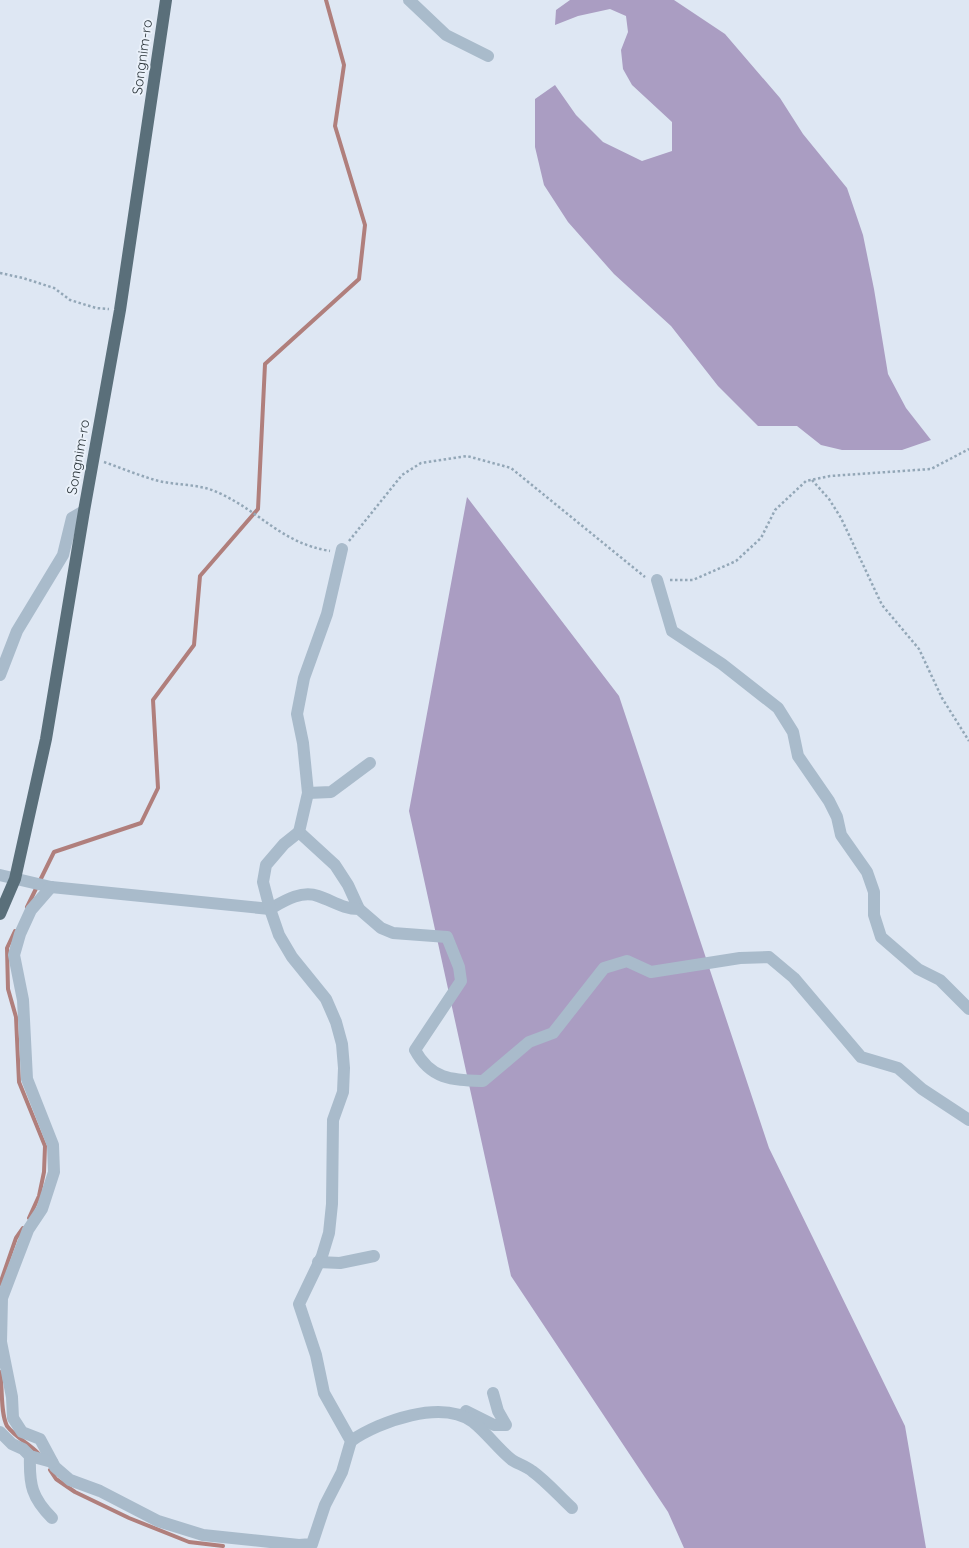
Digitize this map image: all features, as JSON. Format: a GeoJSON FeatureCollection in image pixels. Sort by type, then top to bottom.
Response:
{"type":"FeatureCollection","features":[{"type":"Feature","properties":{"kind":"main road","name":"Songnim-ro"},"geometry":{"type":"LineString","coordinates":[[0,914],[15,879],[46,739],[120,310],[166,0]]}},
{"type":"Feature","properties":{"kind":"lane"},"geometry":{"type":"LineString","coordinates":[[409,0],[446,35],[488,56]]}},
{"type":"Feature","properties":{"kind":"lane"},"geometry":{"type":"LineString","coordinates":[[0,675],[17,631],[63,554],[72,518],[84,511]]}},
{"type":"Feature","properties":{"kind":"lane"},"geometry":{"type":"LineString","coordinates":[[342,550],[327,614],[304,678],[297,714],[303,744],[308,793],[299,832],[284,844],[266,865],[263,882],[279,935],[292,957],[326,999],[336,1022],[342,1044],[343,1092],[333,1120],[329,1233],[299,1304],[316,1355],[324,1392],[351,1441]]}},
{"type":"Feature","properties":{"kind":"lane"},"geometry":{"type":"LineString","coordinates":[[657,580],[672,631],[722,664],[778,708],[793,732],[798,756],[829,800],[838,817],[841,835],[867,872],[874,892],[874,915],[881,937],[918,969],[940,980],[969,1008]]}},
{"type":"Feature","properties":{"kind":"lane"},"geometry":{"type":"LineString","coordinates":[[308,793],[331,792],[370,763]]}},
{"type":"Feature","properties":{"kind":"lane"},"geometry":{"type":"LineString","coordinates":[[299,832],[334,864],[348,885],[360,909],[380,928],[393,933],[447,937],[459,967],[461,981],[415,1050],[421,1061],[449,1080],[483,1080],[529,1042],[554,1032],[604,968],[627,961],[651,972],[740,958],[770,957],[794,978],[861,1057],[898,1068],[922,1089],[969,1120]]}},
{"type":"Feature","properties":{"kind":"lane"},"geometry":{"type":"LineString","coordinates":[[0,875],[52,887],[270,910],[292,896],[316,895],[348,909],[360,909]]}},
{"type":"Feature","properties":{"kind":"lane"},"geometry":{"type":"LineString","coordinates":[[52,887],[41,896],[31,910],[20,934],[14,955],[23,1000],[27,1079],[52,1145],[54,1172],[42,1209],[28,1230],[2,1298],[1,1342],[12,1397],[13,1418],[22,1432],[40,1439],[52,1462],[70,1480],[108,1495],[158,1521],[234,1543],[282,1542],[312,1546],[325,1505],[342,1472],[351,1441],[363,1432],[426,1412],[466,1410],[494,1425],[506,1425],[498,1411],[493,1392]]}},
{"type":"Feature","properties":{"kind":"lane"},"geometry":{"type":"LineString","coordinates":[[318,1262],[340,1263],[374,1256]]}},
{"type":"Feature","properties":{"kind":"lane"},"geometry":{"type":"LineString","coordinates":[[451,1411],[472,1422],[512,1460],[532,1471],[572,1508]]}},
{"type":"Feature","properties":{"kind":"lane"},"geometry":{"type":"LineString","coordinates":[[0,1432],[12,1444],[23,1449],[30,1456],[52,1462]]}},
{"type":"Feature","properties":{"kind":"lane"},"geometry":{"type":"LineString","coordinates":[[30,1456],[31,1488],[39,1505],[52,1518]]}},
{"type":"Feature","properties":{"kind":"path"},"geometry":{"type":"LineString","coordinates":[[0,274],[24,278],[54,288],[70,300],[96,308],[120,310]]}},
{"type":"Feature","properties":{"kind":"path"},"geometry":{"type":"LineString","coordinates":[[93,458],[157,480],[189,484],[218,492],[248,508],[286,536],[318,549],[332,552],[342,550],[402,475],[421,463],[468,456],[511,468],[648,579],[693,580],[736,560],[761,538],[775,510],[806,481],[830,476],[931,469],[969,450]]}},
{"type":"Feature","properties":{"kind":"path"},"geometry":{"type":"LineString","coordinates":[[812,480],[830,499],[841,518],[882,605],[920,648],[942,698],[969,741]]}},
{"type":"Feature","properties":{"kind":"shaded area"},"geometry":{"type":"Polygon","coordinates":[[[570,0],[674,0],[725,34],[780,98],[803,134],[847,188],[863,235],[888,374],[906,408],[931,440],[902,450],[842,450],[821,445],[797,426],[758,426],[718,386],[671,326],[614,274],[568,222],[544,185],[535,147],[535,99],[555,85],[576,115],[603,142],[642,161],[672,151],[672,122],[632,85],[623,69],[621,50],[628,32],[626,16],[610,9],[578,16],[555,25],[556,10],[570,0]]]}},
{"type":"Feature","properties":{"kind":"shaded area"},"geometry":{"type":"Polygon","coordinates":[[[467,497],[619,696],[769,1148],[905,1426],[926,1548],[684,1548],[668,1512],[511,1276],[409,811],[467,497]]]}},
{"type":"Feature","properties":{"kind":"waterway"},"geometry":{"type":"LineString","coordinates":[[27,907],[54,852],[141,823],[158,788],[153,700],[194,645],[200,576],[258,509],[265,364],[359,279],[365,225],[335,126],[344,65],[326,0]]}},
{"type":"Feature","properties":{"kind":"waterway"},"geometry":{"type":"LineString","coordinates":[[15,931],[7,948],[8,989],[16,1017],[19,1082],[45,1146],[44,1172],[39,1196],[29,1218]]}},
{"type":"Feature","properties":{"kind":"waterway"},"geometry":{"type":"LineString","coordinates":[[0,1284],[16,1238],[23,1228]]}},
{"type":"Feature","properties":{"kind":"waterway"},"geometry":{"type":"LineString","coordinates":[[0,1372],[3,1414],[7,1426],[39,1454]]}},
{"type":"Feature","properties":{"kind":"waterway"},"geometry":{"type":"LineString","coordinates":[[50,1470],[56,1479],[75,1492],[129,1518],[189,1542],[223,1546]]}}]}
